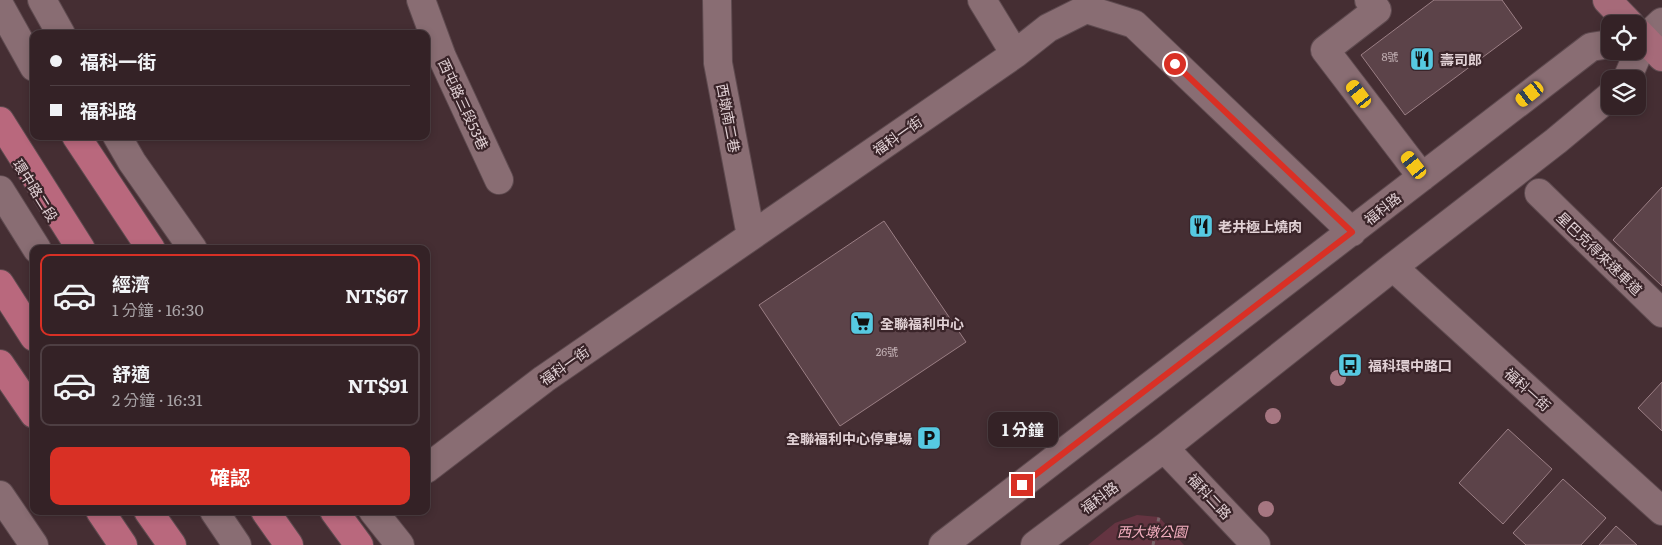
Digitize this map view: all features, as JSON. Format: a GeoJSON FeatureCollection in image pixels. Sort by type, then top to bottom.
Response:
{"type":"FeatureCollection","features":[{"type":"Feature","properties":{"kind":"highway"},"geometry":{"type":"LineString","coordinates":[[0,121],[78,245]]}},
{"type":"Feature","properties":{"kind":"highway"},"geometry":{"type":"LineString","coordinates":[[79,140],[148,245]]}},
{"type":"Feature","properties":{"kind":"highway"},"geometry":{"type":"LineString","coordinates":[[0,284],[30,331]]}},
{"type":"Feature","properties":{"kind":"highway"},"geometry":{"type":"LineString","coordinates":[[0,364],[30,408]]}},
{"type":"Feature","properties":{"kind":"highway"},"geometry":{"type":"LineString","coordinates":[[103,515],[123,545]]}},
{"type":"Feature","properties":{"kind":"highway"},"geometry":{"type":"LineString","coordinates":[[151,515],[172,545]]}},
{"type":"Feature","properties":{"kind":"highway"},"geometry":{"type":"LineString","coordinates":[[268,515],[289,545]]}},
{"type":"Feature","properties":{"kind":"highway"},"geometry":{"type":"LineString","coordinates":[[337,515],[359,545]]}},
{"type":"Feature","properties":{"kind":"main road"},"geometry":{"type":"LineString","coordinates":[[1607,0],[1623,15]]}},
{"type":"Feature","properties":{"kind":"street"},"geometry":{"type":"LineString","coordinates":[[42,0],[59,30]]}},
{"type":"Feature","properties":{"kind":"street","name":"西屯路三段53巷"},"geometry":{"type":"LineString","coordinates":[[420,0],[442,57],[499,180]]}},
{"type":"Feature","properties":{"kind":"street","name":"西墩南二巷"},"geometry":{"type":"LineString","coordinates":[[718,0],[718,63],[751,236]]}},
{"type":"Feature","properties":{"kind":"street"},"geometry":{"type":"LineString","coordinates":[[982,0],[1015,54]]}},
{"type":"Feature","properties":{"kind":"street"},"geometry":{"type":"LineString","coordinates":[[1369,0],[1377,10],[1325,50],[1422,177]]}},
{"type":"Feature","properties":{"kind":"street"},"geometry":{"type":"LineString","coordinates":[[0,6],[30,60]]}},
{"type":"Feature","properties":{"kind":"street","name":"福科一街"},"geometry":{"type":"LineString","coordinates":[[430,466],[544,379],[1015,54],[1048,28],[1086,9],[1134,24],[1352,232]]}},
{"type":"Feature","properties":{"kind":"street","name":"福科路"},"geometry":{"type":"LineString","coordinates":[[943,545],[1591,47],[1601,45]]}},
{"type":"Feature","properties":{"kind":"street","name":"福科路"},"geometry":{"type":"LineString","coordinates":[[1035,545],[1164,448],[1556,141],[1601,104]]}},
{"type":"Feature","properties":{"kind":"street","name":"環中路二段"},"geometry":{"type":"LineString","coordinates":[[0,131],[70,245]]}},
{"type":"Feature","properties":{"kind":"street"},"geometry":{"type":"LineString","coordinates":[[119,140],[132,162],[190,245]]}},
{"type":"Feature","properties":{"kind":"street"},"geometry":{"type":"LineString","coordinates":[[0,190],[35,245]]}},
{"type":"Feature","properties":{"kind":"street","name":"星巴克得來速車道"},"geometry":{"type":"LineString","coordinates":[[1539,193],[1662,312]]}},
{"type":"Feature","properties":{"kind":"street","name":"福科一街"},"geometry":{"type":"LineString","coordinates":[[1393,267],[1662,512]]}},
{"type":"Feature","properties":{"kind":"street","name":"福科二路"},"geometry":{"type":"LineString","coordinates":[[1164,448],[1256,545]]}},
{"type":"Feature","properties":{"kind":"street"},"geometry":{"type":"LineString","coordinates":[[0,496],[34,545]]}},
{"type":"Feature","properties":{"kind":"street"},"geometry":{"type":"LineString","coordinates":[[217,515],[237,545]]}},
{"type":"Feature","properties":{"kind":"street"},"geometry":{"type":"LineString","coordinates":[[256,515],[276,545]]}},
{"type":"Feature","properties":{"kind":"street"},"geometry":{"type":"LineString","coordinates":[[376,515],[400,545]]}},
{"type":"Feature","properties":{"kind":"path"},"geometry":{"type":"LineString","coordinates":[[1154,545],[1159,517]]}},
{"type":"Feature","properties":{"kind":"green space","name":"西大墩公園"},"geometry":{"type":"Polygon","coordinates":[[[1137,515],[1159,517],[1184,545],[1088,545],[1115,523],[1137,515]]]}},
{"type":"Feature","properties":{"kind":"building","name":"壽司郎"},"geometry":{"type":"Polygon","coordinates":[[[1434,0],[1502,0],[1522,28],[1405,115],[1361,55],[1434,0]]]}},
{"type":"Feature","properties":{"kind":"building"},"geometry":{"type":"Polygon","coordinates":[[[1662,187],[1662,286],[1613,240],[1662,187]]]}},
{"type":"Feature","properties":{"kind":"building","name":"全聯福利中心"},"geometry":{"type":"Polygon","coordinates":[[[884,221],[966,342],[840,426],[759,305],[884,221]]]}},
{"type":"Feature","properties":{"kind":"building"},"geometry":{"type":"Polygon","coordinates":[[[1662,382],[1662,431],[1638,408],[1662,382]]]}},
{"type":"Feature","properties":{"kind":"building"},"geometry":{"type":"Polygon","coordinates":[[[1508,429],[1552,469],[1503,524],[1459,483],[1508,429]]]}},
{"type":"Feature","properties":{"kind":"building"},"geometry":{"type":"Polygon","coordinates":[[[1563,479],[1606,518],[1581,545],[1526,545],[1513,533],[1563,479]]]}},
{"type":"Feature","properties":{"kind":"building"},"geometry":{"type":"Polygon","coordinates":[[[1616,526],[1637,545],[1599,545],[1616,526]]]}},
{"type":"Feature","properties":{"kind":"place","name":"壽司郎"},"geometry":{"type":"Point","coordinates":[1422,59]}},
{"type":"Feature","properties":{"kind":"place","name":"老井極上燒肉"},"geometry":{"type":"Point","coordinates":[1201,226]}},
{"type":"Feature","properties":{"kind":"place","name":"全聯福利中心"},"geometry":{"type":"Point","coordinates":[862,323]}},
{"type":"Feature","properties":{"kind":"place","name":"福科環中路口"},"geometry":{"type":"Point","coordinates":[1350,365]}},
{"type":"Feature","properties":{"kind":"place","name":"全聯福利中心停車場"},"geometry":{"type":"Point","coordinates":[929,438]}},
{"type":"Feature","properties":{"kind":"route"},"geometry":{"type":"LineString","coordinates":[[1022,485],[1352,232],[1175,64]]}}]}
